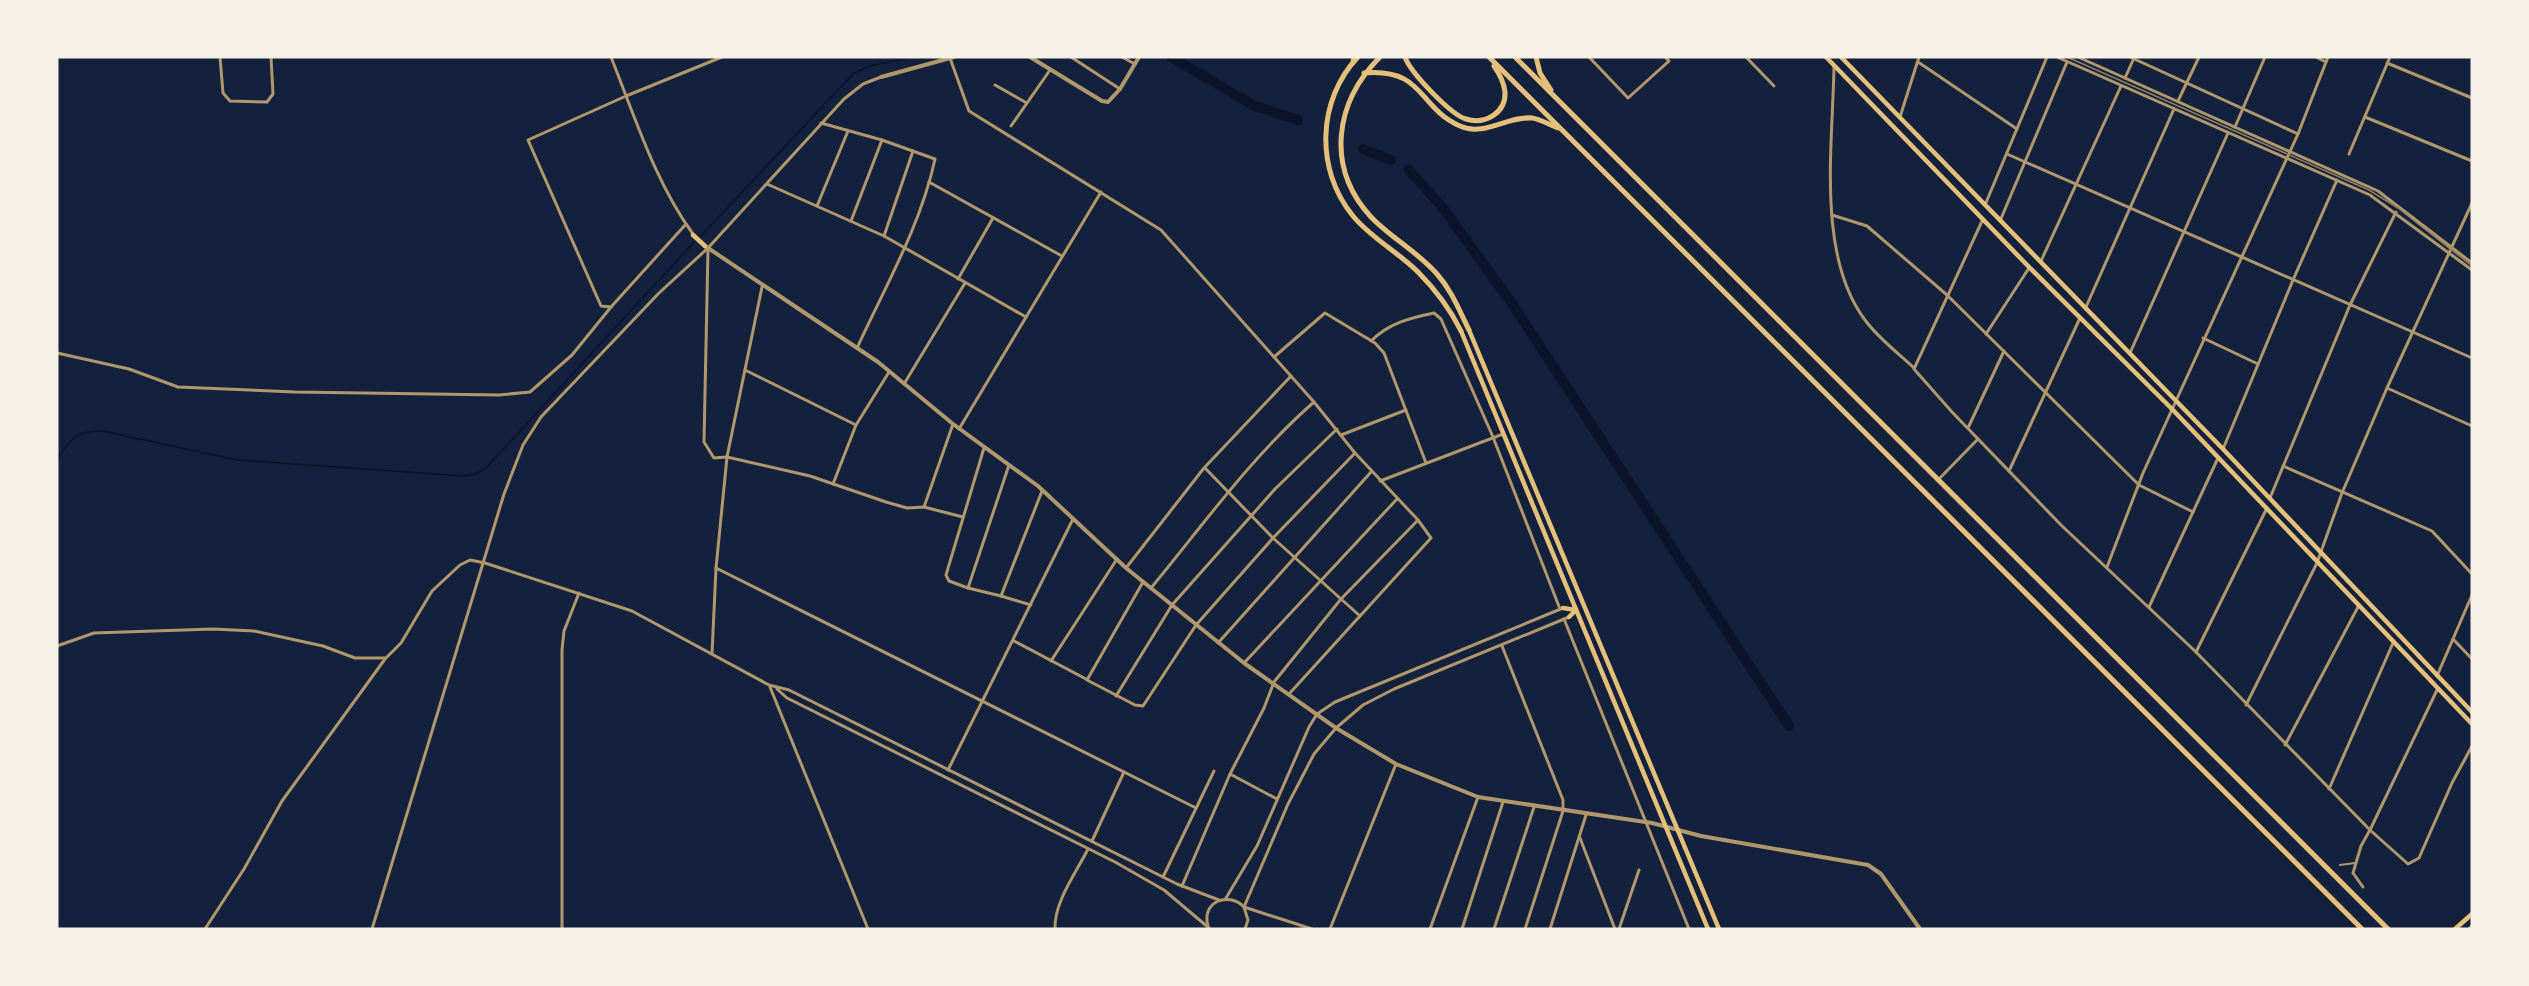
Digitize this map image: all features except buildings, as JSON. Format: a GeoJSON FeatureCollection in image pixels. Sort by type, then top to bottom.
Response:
{"type":"FeatureCollection","features":[{"type":"Feature","properties":{"kind":"main road"},"geometry":{"type":"LineString","coordinates":[[1380,57],[1364,73],[1343,114],[1340,136],[1348,181],[1359,202],[1371,217],[1424,261],[1451,291],[1719,929]]}},
{"type":"Feature","properties":{"kind":"main road"},"geometry":{"type":"LineString","coordinates":[[1405,57],[1407,64],[1458,116],[1480,121],[1497,113],[1505,95],[1496,68],[1489,57]]}},
{"type":"Feature","properties":{"kind":"main road"},"geometry":{"type":"LineString","coordinates":[[1489,57],[1779,344],[2362,929]]}},
{"type":"Feature","properties":{"kind":"main road"},"geometry":{"type":"LineString","coordinates":[[1515,57],[2388,929]]}},
{"type":"Feature","properties":{"kind":"main road"},"geometry":{"type":"LineString","coordinates":[[1536,57],[1540,73],[1557,99]]}},
{"type":"Feature","properties":{"kind":"main road"},"geometry":{"type":"LineString","coordinates":[[1826,57],[2172,410],[2472,724]]}},
{"type":"Feature","properties":{"kind":"main road"},"geometry":{"type":"LineString","coordinates":[[1841,57],[2223,449],[2472,712]]}},
{"type":"Feature","properties":{"kind":"main road"},"geometry":{"type":"LineString","coordinates":[[1355,59],[1342,76],[1327,117],[1327,162],[1337,191],[1352,216],[1418,272],[1452,312],[1708,929]]}},
{"type":"Feature","properties":{"kind":"main road"},"geometry":{"type":"LineString","coordinates":[[1364,73],[1380,72],[1407,79],[1449,120],[1460,127],[1473,130],[1505,121],[1534,118],[1561,129]]}},
{"type":"Feature","properties":{"kind":"main road"},"geometry":{"type":"LineString","coordinates":[[693,235],[706,247]]}},
{"type":"Feature","properties":{"kind":"main road"},"geometry":{"type":"LineString","coordinates":[[1566,618],[1584,606]]}},
{"type":"Feature","properties":{"kind":"main road"},"geometry":{"type":"LineString","coordinates":[[1562,608],[1576,610]]}},
{"type":"Feature","properties":{"kind":"main road"},"geometry":{"type":"LineString","coordinates":[[2455,929],[2472,914]]}},
{"type":"Feature","properties":{"kind":"street"},"geometry":{"type":"LineString","coordinates":[[220,57],[223,93],[230,101],[267,102],[273,94],[271,57]]}},
{"type":"Feature","properties":{"kind":"street"},"geometry":{"type":"LineString","coordinates":[[611,57],[654,165],[693,235]]}},
{"type":"Feature","properties":{"kind":"street"},"geometry":{"type":"LineString","coordinates":[[611,307],[601,306],[598,301],[528,140],[626,96],[722,57]]}},
{"type":"Feature","properties":{"kind":"street"},"geometry":{"type":"LineString","coordinates":[[1030,57],[1102,101],[1108,102],[1120,89],[1139,57]]}},
{"type":"Feature","properties":{"kind":"street"},"geometry":{"type":"LineString","coordinates":[[1071,57],[1120,89]]}},
{"type":"Feature","properties":{"kind":"street"},"geometry":{"type":"LineString","coordinates":[[1122,57],[1135,64]]}},
{"type":"Feature","properties":{"kind":"street"},"geometry":{"type":"LineString","coordinates":[[1589,57],[1628,98],[1669,61],[1665,57]]}},
{"type":"Feature","properties":{"kind":"street"},"geometry":{"type":"LineString","coordinates":[[1746,57],[1774,86]]}},
{"type":"Feature","properties":{"kind":"street"},"geometry":{"type":"LineString","coordinates":[[1900,117],[1919,57]]}},
{"type":"Feature","properties":{"kind":"street"},"geometry":{"type":"LineString","coordinates":[[1985,205],[2047,57]]}},
{"type":"Feature","properties":{"kind":"street"},"geometry":{"type":"LineString","coordinates":[[2057,57],[2370,195],[2472,270]]}},
{"type":"Feature","properties":{"kind":"street"},"geometry":{"type":"LineString","coordinates":[[2078,57],[2378,191],[2472,262]]}},
{"type":"Feature","properties":{"kind":"street"},"geometry":{"type":"LineString","coordinates":[[2178,101],[2199,57]]}},
{"type":"Feature","properties":{"kind":"street"},"geometry":{"type":"LineString","coordinates":[[2235,127],[2265,57]]}},
{"type":"Feature","properties":{"kind":"street"},"geometry":{"type":"LineString","coordinates":[[2106,568],[2175,401],[2298,134],[2327,59],[2316,57]]}},
{"type":"Feature","properties":{"kind":"street"},"geometry":{"type":"LineString","coordinates":[[2349,154],[2390,57]]}},
{"type":"Feature","properties":{"kind":"street"},"geometry":{"type":"LineString","coordinates":[[372,929],[504,494],[523,445],[541,417],[767,184],[843,99],[863,84],[881,77],[952,58],[969,111],[1161,230],[1314,402],[1371,472],[1418,520],[1431,538],[1289,694]]}},
{"type":"Feature","properties":{"kind":"street"},"geometry":{"type":"LineString","coordinates":[[2125,78],[2133,58],[2298,134]]}},
{"type":"Feature","properties":{"kind":"street"},"geometry":{"type":"LineString","coordinates":[[1918,62],[2017,129]]}},
{"type":"Feature","properties":{"kind":"street"},"geometry":{"type":"LineString","coordinates":[[2000,221],[2067,62]]}},
{"type":"Feature","properties":{"kind":"street"},"geometry":{"type":"LineString","coordinates":[[2387,63],[2472,98]]}},
{"type":"Feature","properties":{"kind":"street"},"geometry":{"type":"LineString","coordinates":[[1834,64],[1832,215],[1842,276],[1865,320],[1914,369],[1978,440],[2106,568],[2196,652],[2328,789],[2408,864],[2419,858],[2452,783],[2472,746]]}},
{"type":"Feature","properties":{"kind":"street"},"geometry":{"type":"LineString","coordinates":[[1011,126],[1050,70]]}},
{"type":"Feature","properties":{"kind":"street"},"geometry":{"type":"LineString","coordinates":[[995,85],[1026,102]]}},
{"type":"Feature","properties":{"kind":"street"},"geometry":{"type":"LineString","coordinates":[[2041,263],[2121,86]]}},
{"type":"Feature","properties":{"kind":"street"},"geometry":{"type":"LineString","coordinates":[[2085,309],[2174,109]]}},
{"type":"Feature","properties":{"kind":"street"},"geometry":{"type":"LineString","coordinates":[[2365,117],[2472,161]]}},
{"type":"Feature","properties":{"kind":"street"},"geometry":{"type":"LineString","coordinates":[[821,123],[882,140],[935,159],[929,182],[903,247],[857,348]]}},
{"type":"Feature","properties":{"kind":"street"},"geometry":{"type":"LineString","coordinates":[[816,207],[848,131]]}},
{"type":"Feature","properties":{"kind":"street"},"geometry":{"type":"LineString","coordinates":[[2130,353],[2228,133]]}},
{"type":"Feature","properties":{"kind":"street"},"geometry":{"type":"LineString","coordinates":[[851,221],[882,140]]}},
{"type":"Feature","properties":{"kind":"street"},"geometry":{"type":"LineString","coordinates":[[884,236],[913,150]]}},
{"type":"Feature","properties":{"kind":"street"},"geometry":{"type":"LineString","coordinates":[[2007,154],[2472,358]]}},
{"type":"Feature","properties":{"kind":"street"},"geometry":{"type":"LineString","coordinates":[[2223,449],[2292,280],[2337,180]]}},
{"type":"Feature","properties":{"kind":"street"},"geometry":{"type":"LineString","coordinates":[[929,182],[1062,256]]}},
{"type":"Feature","properties":{"kind":"street"},"geometry":{"type":"LineString","coordinates":[[767,184],[884,236],[1026,317]]}},
{"type":"Feature","properties":{"kind":"street"},"geometry":{"type":"LineString","coordinates":[[959,429],[1101,192]]}},
{"type":"Feature","properties":{"kind":"street"},"geometry":{"type":"LineString","coordinates":[[2246,705],[2317,562],[2342,493],[2387,388],[2472,203]]}},
{"type":"Feature","properties":{"kind":"street"},"geometry":{"type":"LineString","coordinates":[[2270,498],[2350,305],[2396,212]]}},
{"type":"Feature","properties":{"kind":"street"},"geometry":{"type":"LineString","coordinates":[[1832,215],[1867,226],[1947,295],[2139,485],[2193,512]]}},
{"type":"Feature","properties":{"kind":"street"},"geometry":{"type":"LineString","coordinates":[[958,279],[993,218]]}},
{"type":"Feature","properties":{"kind":"street"},"geometry":{"type":"LineString","coordinates":[[1914,369],[1983,219]]}},
{"type":"Feature","properties":{"kind":"street"},"geometry":{"type":"LineString","coordinates":[[57,353],[129,369],[178,387],[295,392],[499,395],[530,392],[572,355],[603,321],[611,307],[686,224]]}},
{"type":"Feature","properties":{"kind":"street"},"geometry":{"type":"LineString","coordinates":[[706,247],[889,372],[959,429],[1042,491],[1126,568],[1244,663],[1336,728],[1396,764],[1478,797],[1586,815],[1646,822],[1677,831],[1868,865],[1881,874],[1920,929]]}},
{"type":"Feature","properties":{"kind":"street"},"geometry":{"type":"LineString","coordinates":[[706,247],[704,442],[714,458],[728,457],[810,476],[896,505],[924,507],[963,517]]}},
{"type":"Feature","properties":{"kind":"street"},"geometry":{"type":"LineString","coordinates":[[1986,334],[2030,267]]}},
{"type":"Feature","properties":{"kind":"street"},"geometry":{"type":"LineString","coordinates":[[904,384],[965,282]]}},
{"type":"Feature","properties":{"kind":"street"},"geometry":{"type":"LineString","coordinates":[[712,654],[716,568],[728,457],[762,287]]}},
{"type":"Feature","properties":{"kind":"street"},"geometry":{"type":"LineString","coordinates":[[1274,357],[1325,313],[1371,341],[1383,353],[1426,463]]}},
{"type":"Feature","properties":{"kind":"street"},"geometry":{"type":"LineString","coordinates":[[1226,898],[1243,873],[1317,714],[1335,702],[1562,608],[1493,437],[1441,319],[1434,313],[1404,320],[1382,330],[1371,341]]}},
{"type":"Feature","properties":{"kind":"street"},"geometry":{"type":"LineString","coordinates":[[2009,471],[2080,318]]}},
{"type":"Feature","properties":{"kind":"street"},"geometry":{"type":"LineString","coordinates":[[2203,338],[2258,364]]}},
{"type":"Feature","properties":{"kind":"street"},"geometry":{"type":"LineString","coordinates":[[1968,429],[2004,351]]}},
{"type":"Feature","properties":{"kind":"street"},"geometry":{"type":"LineString","coordinates":[[745,370],[856,425]]}},
{"type":"Feature","properties":{"kind":"street"},"geometry":{"type":"LineString","coordinates":[[832,484],[856,425],[889,372]]}},
{"type":"Feature","properties":{"kind":"street"},"geometry":{"type":"LineString","coordinates":[[1126,568],[1204,468],[1291,376]]}},
{"type":"Feature","properties":{"kind":"street"},"geometry":{"type":"LineString","coordinates":[[2387,388],[2472,426]]}},
{"type":"Feature","properties":{"kind":"street"},"geometry":{"type":"LineString","coordinates":[[1151,588],[1288,424],[1314,402]]}},
{"type":"Feature","properties":{"kind":"street"},"geometry":{"type":"LineString","coordinates":[[1341,435],[1406,410]]}},
{"type":"Feature","properties":{"kind":"street"},"geometry":{"type":"LineString","coordinates":[[924,507],[953,424]]}},
{"type":"Feature","properties":{"kind":"street"},"geometry":{"type":"LineString","coordinates":[[1116,696],[1172,605],[1251,516],[1337,429]]}},
{"type":"Feature","properties":{"kind":"street"},"geometry":{"type":"LineString","coordinates":[[1380,481],[1503,434]]}},
{"type":"Feature","properties":{"kind":"street"},"geometry":{"type":"LineString","coordinates":[[1938,480],[1978,440]]}},
{"type":"Feature","properties":{"kind":"street"},"geometry":{"type":"LineString","coordinates":[[984,448],[946,575],[951,582],[968,588],[1031,604]]}},
{"type":"Feature","properties":{"kind":"street"},"geometry":{"type":"LineString","coordinates":[[1014,641],[1116,696],[1143,706],[1196,625],[1273,538],[1355,453]]}},
{"type":"Feature","properties":{"kind":"street"},"geometry":{"type":"LineString","coordinates":[[2149,607],[2218,458]]}},
{"type":"Feature","properties":{"kind":"street"},"geometry":{"type":"LineString","coordinates":[[968,588],[1009,465]]}},
{"type":"Feature","properties":{"kind":"street"},"geometry":{"type":"LineString","coordinates":[[2283,466],[2432,531],[2472,574]]}},
{"type":"Feature","properties":{"kind":"street"},"geometry":{"type":"LineString","coordinates":[[1204,468],[1273,538],[1297,556],[1360,616]]}},
{"type":"Feature","properties":{"kind":"street"},"geometry":{"type":"LineString","coordinates":[[1218,643],[1371,472]]}},
{"type":"Feature","properties":{"kind":"street"},"geometry":{"type":"LineString","coordinates":[[1001,596],[1042,491]]}},
{"type":"Feature","properties":{"kind":"street"},"geometry":{"type":"LineString","coordinates":[[1244,663],[1397,499]]}},
{"type":"Feature","properties":{"kind":"street"},"geometry":{"type":"LineString","coordinates":[[2196,652],[2266,510]]}},
{"type":"Feature","properties":{"kind":"street"},"geometry":{"type":"LineString","coordinates":[[948,770],[985,701],[1073,519]]}},
{"type":"Feature","properties":{"kind":"street"},"geometry":{"type":"LineString","coordinates":[[1182,886],[1230,774],[1264,708],[1274,682],[1341,599],[1418,520]]}},
{"type":"Feature","properties":{"kind":"street"},"geometry":{"type":"LineString","coordinates":[[1051,661],[1117,559]]}},
{"type":"Feature","properties":{"kind":"street"},"geometry":{"type":"LineString","coordinates":[[204,929],[244,869],[282,801],[386,658],[400,643],[432,591],[460,565],[470,560],[632,611],[769,685],[789,690],[1163,877],[1219,900]]}},
{"type":"Feature","properties":{"kind":"street"},"geometry":{"type":"LineString","coordinates":[[716,568],[1196,808]]}},
{"type":"Feature","properties":{"kind":"street"},"geometry":{"type":"LineString","coordinates":[[1087,680],[1143,582]]}},
{"type":"Feature","properties":{"kind":"street"},"geometry":{"type":"LineString","coordinates":[[562,929],[561,650],[564,631],[579,593]]}},
{"type":"Feature","properties":{"kind":"street"},"geometry":{"type":"LineString","coordinates":[[2437,676],[2472,595]]}},
{"type":"Feature","properties":{"kind":"street"},"geometry":{"type":"LineString","coordinates":[[2285,745],[2358,607]]}},
{"type":"Feature","properties":{"kind":"street"},"geometry":{"type":"LineString","coordinates":[[1244,907],[1288,804],[1314,754],[1336,728],[1363,705],[1394,689],[1566,618],[1689,929]]}},
{"type":"Feature","properties":{"kind":"street"},"geometry":{"type":"LineString","coordinates":[[57,646],[94,633],[213,629],[254,632],[323,646],[355,658],[386,658]]}},
{"type":"Feature","properties":{"kind":"street"},"geometry":{"type":"LineString","coordinates":[[2453,639],[2472,659]]}},
{"type":"Feature","properties":{"kind":"street"},"geometry":{"type":"LineString","coordinates":[[2328,789],[2394,643]]}},
{"type":"Feature","properties":{"kind":"street"},"geometry":{"type":"LineString","coordinates":[[1502,646],[1563,800],[1563,811],[1525,929]]}},
{"type":"Feature","properties":{"kind":"street"},"geometry":{"type":"LineString","coordinates":[[769,685],[868,929]]}},
{"type":"Feature","properties":{"kind":"street"},"geometry":{"type":"LineString","coordinates":[[776,688],[787,698],[1088,849],[1164,891],[1209,928]]}},
{"type":"Feature","properties":{"kind":"street"},"geometry":{"type":"LineString","coordinates":[[2363,887],[2354,873],[2355,863],[2438,688]]}},
{"type":"Feature","properties":{"kind":"street"},"geometry":{"type":"LineString","coordinates":[[1330,929],[1396,764]]}},
{"type":"Feature","properties":{"kind":"street"},"geometry":{"type":"LineString","coordinates":[[1163,877],[1214,771]]}},
{"type":"Feature","properties":{"kind":"street"},"geometry":{"type":"LineString","coordinates":[[1092,841],[1124,772]]}},
{"type":"Feature","properties":{"kind":"street"},"geometry":{"type":"LineString","coordinates":[[1230,774],[1277,799]]}},
{"type":"Feature","properties":{"kind":"street"},"geometry":{"type":"LineString","coordinates":[[1430,929],[1478,797]]}},
{"type":"Feature","properties":{"kind":"street"},"geometry":{"type":"LineString","coordinates":[[1462,929],[1503,802]]}},
{"type":"Feature","properties":{"kind":"street"},"geometry":{"type":"LineString","coordinates":[[1494,929],[1534,807]]}},
{"type":"Feature","properties":{"kind":"street"},"geometry":{"type":"LineString","coordinates":[[1550,929],[1586,815]]}},
{"type":"Feature","properties":{"kind":"street"},"geometry":{"type":"LineString","coordinates":[[1580,837],[1617,929]]}},
{"type":"Feature","properties":{"kind":"street"},"geometry":{"type":"LineString","coordinates":[[1055,929],[1061,902],[1088,849]]}},
{"type":"Feature","properties":{"kind":"street"},"geometry":{"type":"LineString","coordinates":[[2340,865],[2355,863]]}},
{"type":"Feature","properties":{"kind":"street"},"geometry":{"type":"LineString","coordinates":[[1617,929],[1639,870]]}},
{"type":"Feature","properties":{"kind":"street"},"geometry":{"type":"LineString","coordinates":[[1209,928],[1209,909],[1219,900],[1226,898],[1239,902],[1244,907],[1247,913],[1246,928]]}},
{"type":"Feature","properties":{"kind":"street"},"geometry":{"type":"LineString","coordinates":[[1244,907],[1311,929]]}},
{"type":"Feature","properties":{"kind":"waterway"},"geometry":{"type":"LineString","coordinates":[[699,238],[854,73],[870,66],[912,57]]}},
{"type":"Feature","properties":{"kind":"waterway"},"geometry":{"type":"LineString","coordinates":[[1171,57],[1253,105],[1298,120]]}},
{"type":"Feature","properties":{"kind":"waterway"},"geometry":{"type":"LineString","coordinates":[[1363,149],[1391,160]]}},
{"type":"Feature","properties":{"kind":"waterway"},"geometry":{"type":"LineString","coordinates":[[1409,170],[1443,208],[1513,305],[1789,726]]}},
{"type":"Feature","properties":{"kind":"waterway"},"geometry":{"type":"LineString","coordinates":[[57,459],[76,437],[87,432],[103,431],[237,460],[464,476],[476,474],[486,468],[695,241]]}},
{"type":"Feature","properties":{"kind":"tram line"},"geometry":{"type":"LineString","coordinates":[[2067,57],[2369,190],[2398,208],[2472,266]]}}]}
